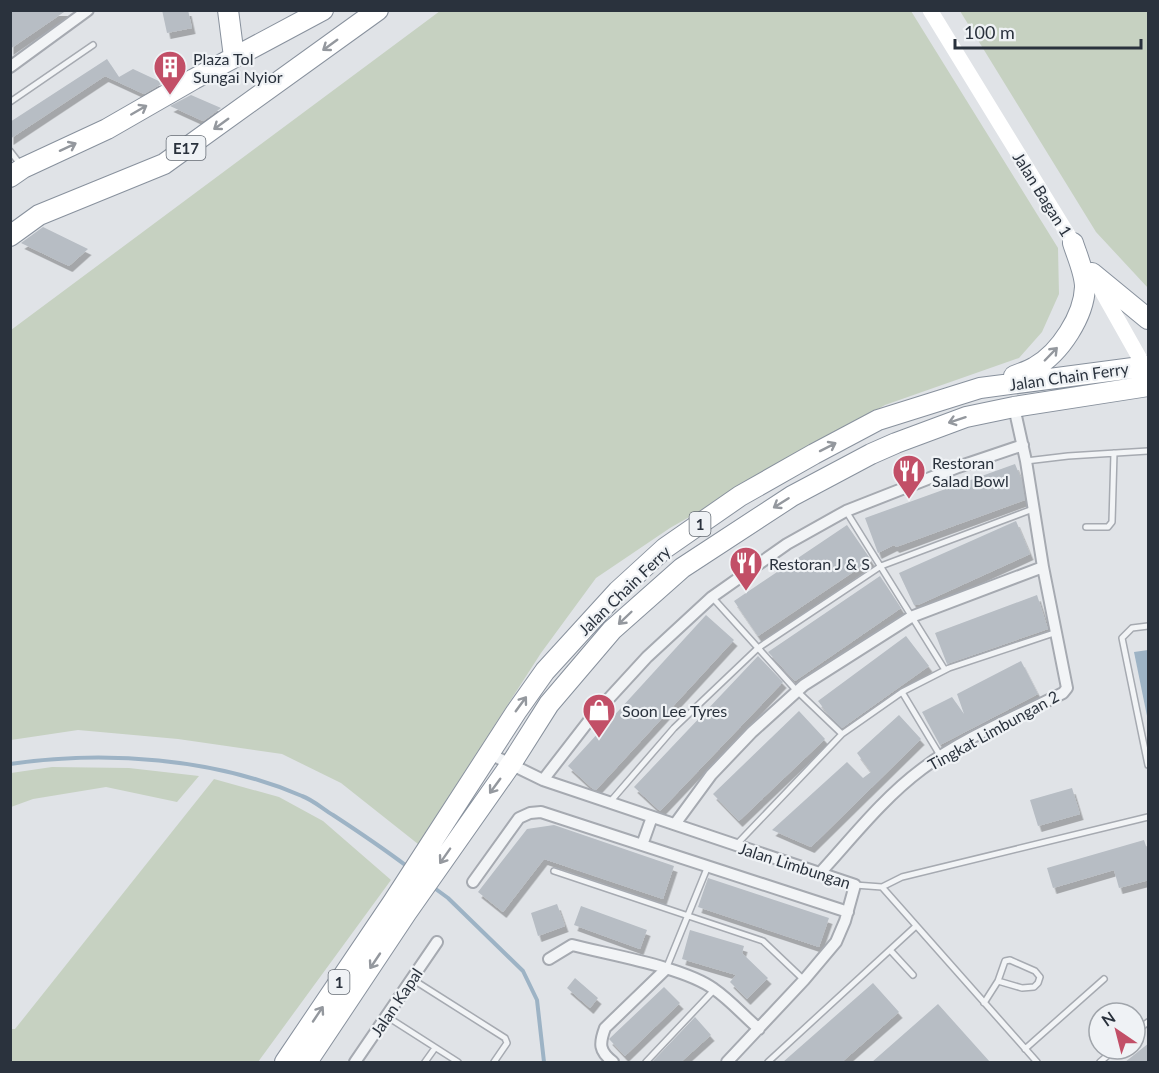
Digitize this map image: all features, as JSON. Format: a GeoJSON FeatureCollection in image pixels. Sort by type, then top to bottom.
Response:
{"type":"FeatureCollection","features":[{"type":"Feature","properties":{"kind":"highway"},"geometry":{"type":"LineString","coordinates":[[228,10],[234,57]]}},
{"type":"Feature","properties":{"kind":"highway"},"geometry":{"type":"LineString","coordinates":[[17,173],[107,129],[323,10]]}},
{"type":"Feature","properties":{"kind":"highway","name":"E17"},"geometry":{"type":"LineString","coordinates":[[10,236],[39,215],[164,164],[378,10]]}},
{"type":"Feature","properties":{"kind":"highway"},"geometry":{"type":"LineString","coordinates":[[980,388],[1034,368],[1053,353],[1074,326],[1085,285],[1073,243]]}},
{"type":"Feature","properties":{"kind":"highway"},"geometry":{"type":"LineString","coordinates":[[1092,273],[1149,319]]}},
{"type":"Feature","properties":{"kind":"highway","name":"Jalan Chain Ferry"},"geometry":{"type":"LineString","coordinates":[[307,1062],[400,907],[461,797],[516,712],[546,671],[618,591],[665,548],[740,496],[879,420],[980,388],[1147,371]]}},
{"type":"Feature","properties":{"kind":"highway","name":"Jalan Chain Ferry"},"geometry":{"type":"LineString","coordinates":[[285,1062],[400,907],[479,808],[511,764],[549,704],[612,630],[682,568],[792,496],[871,454],[950,422],[1014,407],[1149,386]]}},
{"type":"Feature","properties":{"kind":"street"},"geometry":{"type":"LineString","coordinates":[[10,67],[88,10]]}},
{"type":"Feature","properties":{"kind":"street","name":"Jalan Bagan 1"},"geometry":{"type":"LineString","coordinates":[[930,10],[1092,273],[1147,371]]}},
{"type":"Feature","properties":{"kind":"street","name":"Tingkat Limbungan 2"},"geometry":{"type":"LineString","coordinates":[[820,873],[874,813],[921,769],[957,746],[1063,693],[1067,688],[1043,567],[1023,445],[1014,407]]}},
{"type":"Feature","properties":{"kind":"street"},"geometry":{"type":"LineString","coordinates":[[543,780],[591,718],[647,657],[712,597],[787,544],[846,511],[958,467],[1023,445]]}},
{"type":"Feature","properties":{"kind":"street"},"geometry":{"type":"LineString","coordinates":[[675,825],[711,775],[796,690],[911,617],[1043,567]]}},
{"type":"Feature","properties":{"kind":"street","name":"Jalan Limbungan"},"geometry":{"type":"LineString","coordinates":[[490,754],[543,780],[855,885]]}},
{"type":"Feature","properties":{"kind":"street","name":"Jalan Limbungan"},"geometry":{"type":"LineString","coordinates":[[473,882],[519,818],[530,813],[541,812],[848,912]]}},
{"type":"Feature","properties":{"kind":"street"},"geometry":{"type":"LineString","coordinates":[[642,845],[652,817]]}},
{"type":"Feature","properties":{"kind":"street"},"geometry":{"type":"LineString","coordinates":[[727,1062],[804,980],[836,942],[848,912],[855,885]]}},
{"type":"Feature","properties":{"kind":"street","name":"Jalan Kapal"},"geometry":{"type":"LineString","coordinates":[[355,1062],[437,942]]}},
{"type":"Feature","properties":{"kind":"street"},"geometry":{"type":"LineString","coordinates":[[549,959],[572,945],[666,969],[715,989],[759,1029]]}},
{"type":"Feature","properties":{"kind":"street"},"geometry":{"type":"LineString","coordinates":[[613,1062],[603,1054],[600,1041],[605,1028],[666,969]]}},
{"type":"Feature","properties":{"kind":"lane"},"geometry":{"type":"LineString","coordinates":[[10,102],[93,45]]}},
{"type":"Feature","properties":{"kind":"lane"},"geometry":{"type":"LineString","coordinates":[[10,151],[17,173]]}},
{"type":"Feature","properties":{"kind":"lane"},"geometry":{"type":"LineString","coordinates":[[1026,461],[1149,451]]}},
{"type":"Feature","properties":{"kind":"lane"},"geometry":{"type":"LineString","coordinates":[[1086,527],[1108,527],[1112,522],[1114,453]]}},
{"type":"Feature","properties":{"kind":"lane"},"geometry":{"type":"LineString","coordinates":[[609,802],[674,728],[758,648],[881,566],[1035,509]]}},
{"type":"Feature","properties":{"kind":"lane"},"geometry":{"type":"LineString","coordinates":[[846,511],[945,670]]}},
{"type":"Feature","properties":{"kind":"lane"},"geometry":{"type":"LineString","coordinates":[[712,597],[796,690],[842,734]]}},
{"type":"Feature","properties":{"kind":"lane"},"geometry":{"type":"LineString","coordinates":[[1149,626],[1132,628],[1122,638],[1149,765]]}},
{"type":"Feature","properties":{"kind":"lane"},"geometry":{"type":"LineString","coordinates":[[736,845],[842,734],[902,692],[945,670],[1057,632]]}},
{"type":"Feature","properties":{"kind":"lane"},"geometry":{"type":"LineString","coordinates":[[902,692],[941,757]]}},
{"type":"Feature","properties":{"kind":"lane"},"geometry":{"type":"LineString","coordinates":[[1037,1062],[882,887],[902,877],[1149,817]]}},
{"type":"Feature","properties":{"kind":"lane"},"geometry":{"type":"LineString","coordinates":[[666,969],[708,866]]}},
{"type":"Feature","properties":{"kind":"lane"},"geometry":{"type":"LineString","coordinates":[[554,871],[763,941],[804,980]]}},
{"type":"Feature","properties":{"kind":"lane","name":"Jalan Limbungan"},"geometry":{"type":"LineString","coordinates":[[855,885],[882,887]]}},
{"type":"Feature","properties":{"kind":"lane"},"geometry":{"type":"LineString","coordinates":[[768,1062],[916,926]]}},
{"type":"Feature","properties":{"kind":"lane"},"geometry":{"type":"LineString","coordinates":[[890,950],[913,975]]}},
{"type":"Feature","properties":{"kind":"lane"},"geometry":{"type":"LineString","coordinates":[[984,1003],[998,981],[1004,963],[1010,960],[1035,971],[1040,977],[1034,987],[1022,988],[998,981]]}},
{"type":"Feature","properties":{"kind":"lane"},"geometry":{"type":"LineString","coordinates":[[412,979],[504,1038],[507,1043],[494,1062]]}},
{"type":"Feature","properties":{"kind":"lane"},"geometry":{"type":"LineString","coordinates":[[1025,1049],[1104,979]]}},
{"type":"Feature","properties":{"kind":"lane"},"geometry":{"type":"LineString","coordinates":[[646,1062],[715,989]]}},
{"type":"Feature","properties":{"kind":"lane"},"geometry":{"type":"LineString","coordinates":[[386,1016],[458,1062]]}},
{"type":"Feature","properties":{"kind":"lane"},"geometry":{"type":"LineString","coordinates":[[426,1062],[435,1048]]}},
{"type":"Feature","properties":{"kind":"green space"},"geometry":{"type":"Polygon","coordinates":[[[440,11],[911,11],[1058,248],[1059,294],[1042,332],[1019,358],[885,405],[670,528],[596,578],[541,653],[418,844],[341,783],[282,754],[178,739],[78,730],[11,740],[11,330],[440,11]]]}},
{"type":"Feature","properties":{"kind":"green space"},"geometry":{"type":"Polygon","coordinates":[[[960,11],[1148,11],[1148,288],[1096,232],[960,11]]]}},
{"type":"Feature","properties":{"kind":"green space"},"geometry":{"type":"Polygon","coordinates":[[[52,767],[129,768],[199,776],[177,802],[106,787],[33,799],[11,807],[11,773],[52,767]]]}},
{"type":"Feature","properties":{"kind":"green space"},"geometry":{"type":"Polygon","coordinates":[[[214,779],[279,797],[323,821],[391,880],[258,1062],[11,1062],[11,1029],[15,1029],[214,779]]]}},
{"type":"Feature","properties":{"kind":"water"},"geometry":{"type":"Polygon","coordinates":[[[1148,650],[1148,721],[1134,652],[1148,650]]]}},
{"type":"Feature","properties":{"kind":"building"},"geometry":{"type":"Polygon","coordinates":[[[10,10],[67,10],[10,49],[10,10]]]}},
{"type":"Feature","properties":{"kind":"building"},"geometry":{"type":"Polygon","coordinates":[[[162,10],[188,10],[192,28],[167,33],[162,10]]]}},
{"type":"Feature","properties":{"kind":"building"},"geometry":{"type":"Polygon","coordinates":[[[107,59],[119,77],[133,69],[163,83],[144,94],[105,76],[10,139],[10,122],[107,59]]]}},
{"type":"Feature","properties":{"kind":"building"},"geometry":{"type":"Polygon","coordinates":[[[191,95],[221,108],[203,121],[170,106],[191,95]]]}},
{"type":"Feature","properties":{"kind":"building"},"geometry":{"type":"Polygon","coordinates":[[[43,227],[88,249],[69,266],[21,243],[43,227]]]}},
{"type":"Feature","properties":{"kind":"building"},"geometry":{"type":"Polygon","coordinates":[[[1015,464],[1022,481],[1025,500],[896,547],[894,545],[878,553],[865,518],[1015,464]]]}},
{"type":"Feature","properties":{"kind":"building"},"geometry":{"type":"Polygon","coordinates":[[[1016,521],[1030,554],[914,605],[899,573],[1016,521]]]}},
{"type":"Feature","properties":{"kind":"building"},"geometry":{"type":"Polygon","coordinates":[[[847,525],[871,560],[758,636],[734,601],[847,525]]]}},
{"type":"Feature","properties":{"kind":"building"},"geometry":{"type":"Polygon","coordinates":[[[880,576],[901,608],[795,681],[768,652],[880,576]]]}},
{"type":"Feature","properties":{"kind":"building"},"geometry":{"type":"Polygon","coordinates":[[[1037,595],[1048,629],[947,664],[935,633],[1037,595]]]}},
{"type":"Feature","properties":{"kind":"building"},"geometry":{"type":"Polygon","coordinates":[[[706,615],[734,640],[596,790],[593,789],[568,766],[706,615]]]}},
{"type":"Feature","properties":{"kind":"building"},"geometry":{"type":"Polygon","coordinates":[[[906,636],[929,666],[842,728],[818,701],[906,636]]]}},
{"type":"Feature","properties":{"kind":"building"},"geometry":{"type":"Polygon","coordinates":[[[758,656],[783,682],[660,811],[634,787],[758,656]]]}},
{"type":"Feature","properties":{"kind":"building"},"geometry":{"type":"Polygon","coordinates":[[[1021,661],[1038,694],[940,745],[922,712],[952,697],[964,714],[957,694],[1021,661]]]}},
{"type":"Feature","properties":{"kind":"building"},"geometry":{"type":"Polygon","coordinates":[[[799,711],[825,739],[739,821],[713,794],[799,711]]]}},
{"type":"Feature","properties":{"kind":"building"},"geometry":{"type":"Polygon","coordinates":[[[899,715],[921,739],[811,847],[772,830],[847,762],[863,778],[871,772],[857,753],[899,715]]]}},
{"type":"Feature","properties":{"kind":"building"},"geometry":{"type":"Polygon","coordinates":[[[1072,788],[1080,814],[1038,826],[1030,800],[1072,788]]]}},
{"type":"Feature","properties":{"kind":"building"},"geometry":{"type":"Polygon","coordinates":[[[554,825],[674,866],[663,899],[544,859],[503,912],[478,892],[527,829],[554,825]]]}},
{"type":"Feature","properties":{"kind":"building"},"geometry":{"type":"Polygon","coordinates":[[[1144,840],[1149,855],[1149,880],[1119,888],[1114,870],[1053,888],[1047,868],[1144,840]]]}},
{"type":"Feature","properties":{"kind":"building"},"geometry":{"type":"Polygon","coordinates":[[[708,878],[829,918],[819,947],[698,907],[708,878]]]}},
{"type":"Feature","properties":{"kind":"building"},"geometry":{"type":"Polygon","coordinates":[[[557,904],[565,926],[538,936],[531,913],[557,904]]]}},
{"type":"Feature","properties":{"kind":"building"},"geometry":{"type":"Polygon","coordinates":[[[581,906],[647,930],[640,949],[574,925],[581,906]]]}},
{"type":"Feature","properties":{"kind":"building"},"geometry":{"type":"Polygon","coordinates":[[[690,930],[744,946],[742,953],[768,978],[747,999],[730,982],[736,975],[682,959],[690,930]]]}},
{"type":"Feature","properties":{"kind":"building"},"geometry":{"type":"Polygon","coordinates":[[[575,978],[598,998],[590,1008],[567,988],[575,978]]]}},
{"type":"Feature","properties":{"kind":"building"},"geometry":{"type":"Polygon","coordinates":[[[873,983],[899,1012],[842,1062],[783,1062],[873,983]]]}},
{"type":"Feature","properties":{"kind":"building"},"geometry":{"type":"Polygon","coordinates":[[[664,987],[680,1003],[625,1056],[609,1039],[664,987]]]}},
{"type":"Feature","properties":{"kind":"building"},"geometry":{"type":"Polygon","coordinates":[[[938,1004],[990,1062],[872,1062],[938,1004]]]}},
{"type":"Feature","properties":{"kind":"building"},"geometry":{"type":"Polygon","coordinates":[[[695,1017],[711,1035],[681,1062],[652,1062],[695,1017]]]}},
{"type":"Feature","properties":{"kind":"building"},"geometry":{"type":"Polygon","coordinates":[[[1149,1043],[1149,1062],[1125,1062],[1147,1061],[1147,1045],[1149,1043]]]}},
{"type":"Feature","properties":{"kind":"waterway"},"geometry":{"type":"LineString","coordinates":[[10,764],[46,760],[121,758],[159,760],[233,773],[268,783],[310,800],[408,867]]}},
{"type":"Feature","properties":{"kind":"waterway"},"geometry":{"type":"LineString","coordinates":[[433,887],[448,898],[523,971],[537,1000],[544,1062]]}},
{"type":"Feature","properties":{"kind":"place","name":"Plaza Tol Sungai Nyior"},"geometry":{"type":"Point","coordinates":[170,96]}},
{"type":"Feature","properties":{"kind":"place","name":"Restoran Salad Bowl"},"geometry":{"type":"Point","coordinates":[909,500]}},
{"type":"Feature","properties":{"kind":"place","name":"Restoran J & S"},"geometry":{"type":"Point","coordinates":[746,592]}},
{"type":"Feature","properties":{"kind":"place","name":"Soon Lee Tyres"},"geometry":{"type":"Point","coordinates":[599,739]}}]}
